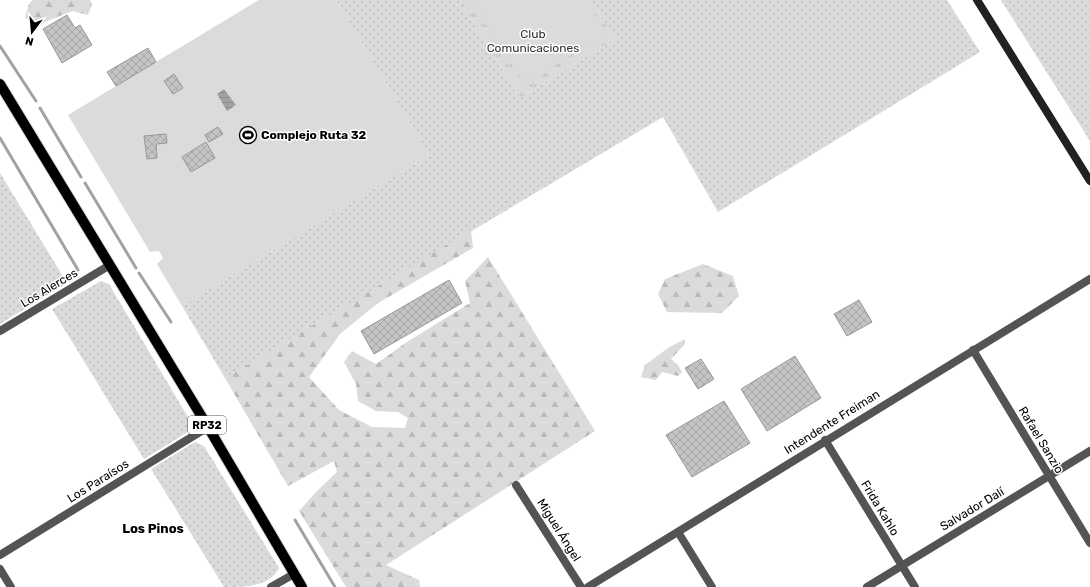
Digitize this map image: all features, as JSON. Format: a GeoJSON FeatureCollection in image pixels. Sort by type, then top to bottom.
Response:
{"type":"FeatureCollection","features":[{"type":"Feature","properties":{"kind":"main road"},"geometry":{"type":"LineString","coordinates":[[977,0],[1090,181]]}},
{"type":"Feature","properties":{"kind":"main road","name":"RP32"},"geometry":{"type":"LineString","coordinates":[[0,84],[208,427],[302,587]]}},
{"type":"Feature","properties":{"kind":"street","name":"Los Alerces"},"geometry":{"type":"LineString","coordinates":[[0,331],[110,265]]}},
{"type":"Feature","properties":{"kind":"street","name":"Intendente Freiman"},"geometry":{"type":"LineString","coordinates":[[588,587],[1090,279]]}},
{"type":"Feature","properties":{"kind":"street","name":"Rafael Sanzio"},"geometry":{"type":"LineString","coordinates":[[973,350],[1090,543]]}},
{"type":"Feature","properties":{"kind":"street","name":"Los Paraísos"},"geometry":{"type":"LineString","coordinates":[[0,555],[208,427]]}},
{"type":"Feature","properties":{"kind":"street","name":"Frida Kahlo"},"geometry":{"type":"LineString","coordinates":[[826,440],[915,587]]}},
{"type":"Feature","properties":{"kind":"street","name":"Salvador Dalí"},"geometry":{"type":"LineString","coordinates":[[867,587],[1090,451]]}},
{"type":"Feature","properties":{"kind":"street","name":"Miguel Ángel"},"geometry":{"type":"LineString","coordinates":[[516,485],[581,587]]}},
{"type":"Feature","properties":{"kind":"street"},"geometry":{"type":"LineString","coordinates":[[678,532],[712,587]]}},
{"type":"Feature","properties":{"kind":"street"},"geometry":{"type":"LineString","coordinates":[[0,569],[11,587]]}},
{"type":"Feature","properties":{"kind":"street"},"geometry":{"type":"LineString","coordinates":[[271,587],[294,574]]}},
{"type":"Feature","properties":{"kind":"green space"},"geometry":{"type":"Polygon","coordinates":[[[33,0],[90,0],[92,4],[88,15],[72,11],[45,22],[37,28],[25,17],[29,4],[33,0]]]}},
{"type":"Feature","properties":{"kind":"green space","name":"Complejo Ruta 32"},"geometry":{"type":"Polygon","coordinates":[[[259,0],[336,0],[429,155],[182,306],[157,264],[163,258],[159,251],[150,252],[68,115],[259,0]]]}},
{"type":"Feature","properties":{"kind":"green space"},"geometry":{"type":"Polygon","coordinates":[[[336,0],[459,0],[520,98],[615,39],[591,0],[947,0],[980,52],[718,212],[663,117],[225,378],[182,306],[429,155],[336,0]]]}},
{"type":"Feature","properties":{"kind":"green space","name":"Club Comunicaciones"},"geometry":{"type":"Polygon","coordinates":[[[459,0],[591,0],[615,39],[520,98],[459,0]]]}},
{"type":"Feature","properties":{"kind":"green space","name":"Club Comunicaciones"},"geometry":{"type":"Polygon","coordinates":[[[471,0],[585,0],[606,33],[525,84],[471,0]]]}},
{"type":"Feature","properties":{"kind":"green space"},"geometry":{"type":"Polygon","coordinates":[[[1001,0],[1090,0],[1090,141],[1001,0]]]}},
{"type":"Feature","properties":{"kind":"green space"},"geometry":{"type":"Polygon","coordinates":[[[0,173],[67,283],[0,324],[0,173]]]}},
{"type":"Feature","properties":{"kind":"green space"},"geometry":{"type":"Polygon","coordinates":[[[471,230],[473,248],[378,303],[340,334],[309,377],[339,410],[372,427],[405,428],[408,418],[398,412],[376,411],[358,401],[356,384],[344,362],[352,351],[376,364],[407,342],[470,303],[465,281],[488,257],[595,431],[386,565],[419,580],[420,587],[346,587],[299,511],[337,472],[334,461],[288,486],[225,378],[471,230]]]}},
{"type":"Feature","properties":{"kind":"green space"},"geometry":{"type":"Polygon","coordinates":[[[703,264],[733,276],[739,296],[722,313],[667,312],[658,294],[665,279],[703,264]]]}},
{"type":"Feature","properties":{"kind":"green space"},"geometry":{"type":"Polygon","coordinates":[[[101,281],[109,284],[192,424],[191,430],[144,459],[52,309],[101,281]]]}},
{"type":"Feature","properties":{"kind":"green space"},"geometry":{"type":"Polygon","coordinates":[[[685,339],[685,344],[671,359],[678,365],[682,372],[678,376],[662,372],[656,380],[641,377],[645,365],[668,348],[685,339]]]}},
{"type":"Feature","properties":{"kind":"green space"},"geometry":{"type":"Polygon","coordinates":[[[195,442],[204,446],[279,568],[269,579],[256,585],[224,587],[151,469],[195,442]]]}},
{"type":"Feature","properties":{"kind":"shaded area"},"geometry":{"type":"Polygon","coordinates":[[[224,89],[236,105],[227,111],[217,94],[224,89]]]}},
{"type":"Feature","properties":{"kind":"building"},"geometry":{"type":"Polygon","coordinates":[[[67,15],[75,28],[80,25],[92,45],[62,63],[43,29],[67,15]]]}},
{"type":"Feature","properties":{"kind":"building"},"geometry":{"type":"Polygon","coordinates":[[[148,48],[156,62],[116,86],[107,72],[148,48]]]}},
{"type":"Feature","properties":{"kind":"building"},"geometry":{"type":"Polygon","coordinates":[[[174,74],[183,88],[173,94],[164,81],[174,74]]]}},
{"type":"Feature","properties":{"kind":"building"},"geometry":{"type":"Polygon","coordinates":[[[218,127],[223,134],[209,142],[205,135],[218,127]]]}},
{"type":"Feature","properties":{"kind":"building"},"geometry":{"type":"Polygon","coordinates":[[[166,134],[167,143],[156,144],[157,158],[147,159],[144,136],[166,134]]]}},
{"type":"Feature","properties":{"kind":"building"},"geometry":{"type":"Polygon","coordinates":[[[206,142],[215,158],[191,172],[182,157],[206,142]]]}},
{"type":"Feature","properties":{"kind":"building"},"geometry":{"type":"Polygon","coordinates":[[[449,280],[462,303],[374,354],[361,331],[449,280]]]}},
{"type":"Feature","properties":{"kind":"building"},"geometry":{"type":"Polygon","coordinates":[[[859,300],[872,322],[847,336],[834,314],[859,300]]]}},
{"type":"Feature","properties":{"kind":"building"},"geometry":{"type":"Polygon","coordinates":[[[795,356],[821,398],[767,431],[741,389],[795,356]]]}},
{"type":"Feature","properties":{"kind":"building"},"geometry":{"type":"Polygon","coordinates":[[[701,359],[714,379],[698,389],[685,368],[701,359]]]}},
{"type":"Feature","properties":{"kind":"building"},"geometry":{"type":"Polygon","coordinates":[[[724,401],[750,443],[692,477],[666,435],[724,401]]]}},
{"type":"Feature","properties":{"kind":"waterway"},"geometry":{"type":"LineString","coordinates":[[0,46],[36,101]]}},
{"type":"Feature","properties":{"kind":"waterway"},"geometry":{"type":"LineString","coordinates":[[40,108],[81,177]]}},
{"type":"Feature","properties":{"kind":"waterway"},"geometry":{"type":"LineString","coordinates":[[0,138],[78,270]]}},
{"type":"Feature","properties":{"kind":"waterway"},"geometry":{"type":"LineString","coordinates":[[85,183],[136,268]]}},
{"type":"Feature","properties":{"kind":"waterway"},"geometry":{"type":"LineString","coordinates":[[139,273],[171,322]]}},
{"type":"Feature","properties":{"kind":"waterway"},"geometry":{"type":"LineString","coordinates":[[295,520],[335,587]]}},
{"type":"Feature","properties":{"kind":"place","name":"Complejo Ruta 32"},"geometry":{"type":"Point","coordinates":[248,135]}},
{"type":"Feature","properties":{"kind":"district","name":"Los Pinos"},"geometry":{"type":"Point","coordinates":[153,528]}}]}
